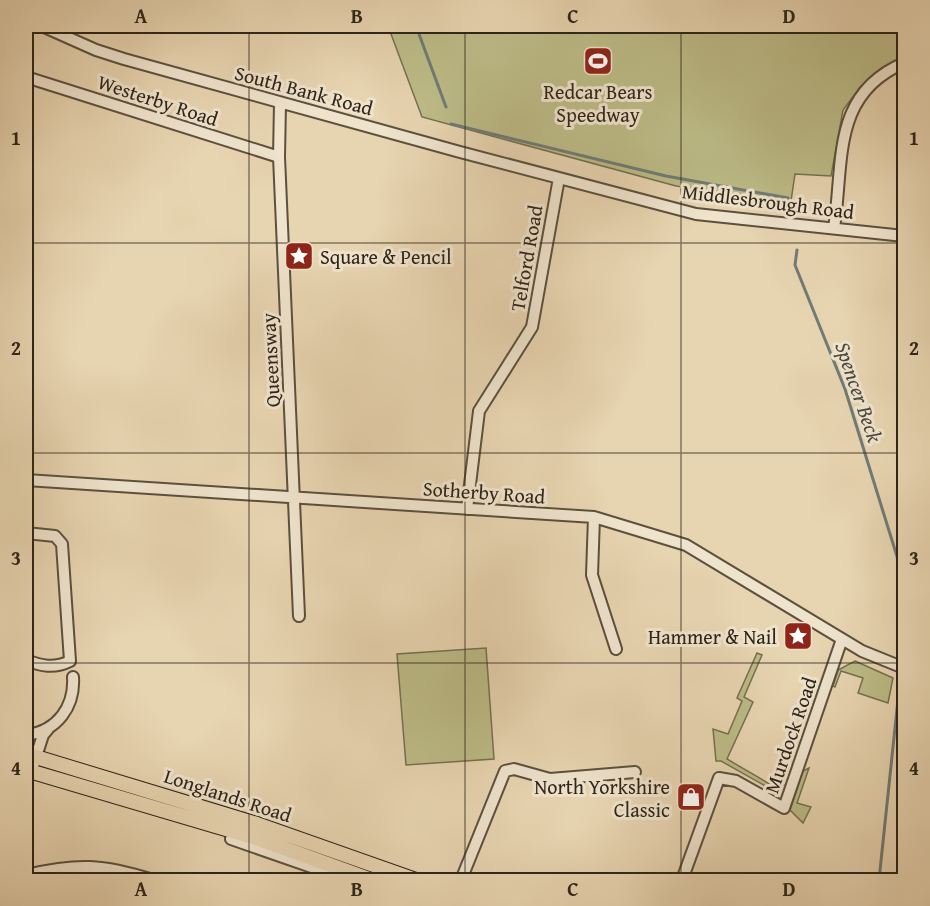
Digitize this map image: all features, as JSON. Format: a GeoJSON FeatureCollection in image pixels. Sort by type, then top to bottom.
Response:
{"type":"FeatureCollection","features":[{"type":"Feature","properties":{"kind":"main road","name":"Longlands Road"},"geometry":{"type":"LineString","coordinates":[[33,752],[257,824],[416,880]]}},
{"type":"Feature","properties":{"kind":"main road","name":"Longlands Road"},"geometry":{"type":"LineString","coordinates":[[28,771],[254,837],[372,880]]}},
{"type":"Feature","properties":{"kind":"street","name":"South Bank Road"},"geometry":{"type":"LineString","coordinates":[[49,27],[114,56],[559,178]]}},
{"type":"Feature","properties":{"kind":"street"},"geometry":{"type":"LineString","coordinates":[[834,228],[846,124],[855,102],[881,74],[904,63]]}},
{"type":"Feature","properties":{"kind":"street","name":"Westerby Road"},"geometry":{"type":"LineString","coordinates":[[26,76],[279,157]]}},
{"type":"Feature","properties":{"kind":"street","name":"Queensway"},"geometry":{"type":"LineString","coordinates":[[280,103],[279,157],[299,616]]}},
{"type":"Feature","properties":{"kind":"street","name":"Middlesbrough Road"},"geometry":{"type":"LineString","coordinates":[[559,178],[696,214],[904,236]]}},
{"type":"Feature","properties":{"kind":"street","name":"Telford Road"},"geometry":{"type":"LineString","coordinates":[[467,509],[479,411],[532,327],[559,178]]}},
{"type":"Feature","properties":{"kind":"street","name":"Sotherby Road"},"geometry":{"type":"LineString","coordinates":[[26,480],[594,518],[686,545],[842,639],[904,669]]}},
{"type":"Feature","properties":{"kind":"street"},"geometry":{"type":"LineString","coordinates":[[594,518],[592,575],[615,649]]}},
{"type":"Feature","properties":{"kind":"street"},"geometry":{"type":"LineString","coordinates":[[26,533],[55,536],[62,544],[70,661],[51,666],[40,666],[26,660]]}},
{"type":"Feature","properties":{"kind":"street","name":"Murdock Road"},"geometry":{"type":"LineString","coordinates":[[682,880],[719,778],[736,781],[784,808],[842,639]]}},
{"type":"Feature","properties":{"kind":"street"},"geometry":{"type":"LineString","coordinates":[[28,771],[33,752],[48,729],[71,703],[73,677]]}},
{"type":"Feature","properties":{"kind":"street"},"geometry":{"type":"LineString","coordinates":[[27,735],[48,729]]}},
{"type":"Feature","properties":{"kind":"street"},"geometry":{"type":"LineString","coordinates":[[461,880],[505,771],[514,769],[550,778],[635,772]]}},
{"type":"Feature","properties":{"kind":"street"},"geometry":{"type":"LineString","coordinates":[[231,839],[349,880]]}},
{"type":"Feature","properties":{"kind":"street"},"geometry":{"type":"LineString","coordinates":[[26,875],[66,866],[103,867],[153,880]]}},
{"type":"Feature","properties":{"kind":"shaded area"},"geometry":{"type":"Polygon","coordinates":[[[388,26],[904,26],[904,65],[861,86],[843,110],[831,176],[795,174],[791,201],[676,186],[422,117],[388,26]]]}},
{"type":"Feature","properties":{"kind":"shaded area"},"geometry":{"type":"Polygon","coordinates":[[[486,648],[494,759],[406,765],[397,654],[486,648]]]}},
{"type":"Feature","properties":{"kind":"shaded area"},"geometry":{"type":"Polygon","coordinates":[[[757,653],[762,655],[744,697],[753,702],[727,759],[773,786],[783,785],[776,792],[721,761],[716,761],[713,729],[728,734],[742,701],[737,698],[757,653]]]}},
{"type":"Feature","properties":{"kind":"shaded area"},"geometry":{"type":"Polygon","coordinates":[[[855,661],[893,678],[888,703],[858,693],[863,678],[841,671],[835,687],[833,686],[838,670],[855,661]]]}},
{"type":"Feature","properties":{"kind":"shaded area"},"geometry":{"type":"Polygon","coordinates":[[[809,768],[797,803],[811,807],[803,823],[790,810],[803,771],[809,768]]]}},
{"type":"Feature","properties":{"kind":"waterway"},"geometry":{"type":"LineString","coordinates":[[416,26],[446,107]]}},
{"type":"Feature","properties":{"kind":"waterway","name":"Spencer Beck"},"geometry":{"type":"LineString","coordinates":[[451,124],[666,176],[788,198]]}},
{"type":"Feature","properties":{"kind":"waterway","name":"Spencer Beck"},"geometry":{"type":"LineString","coordinates":[[797,250],[795,265],[845,389],[904,579]]}},
{"type":"Feature","properties":{"kind":"waterway","name":"Spencer Beck"},"geometry":{"type":"LineString","coordinates":[[902,664],[904,584]]}},
{"type":"Feature","properties":{"kind":"waterway","name":"Spencer Beck"},"geometry":{"type":"LineString","coordinates":[[879,880],[901,671]]}},
{"type":"Feature","properties":{"kind":"place","name":"Redcar Bears Speedway"},"geometry":{"type":"Point","coordinates":[598,61]}},
{"type":"Feature","properties":{"kind":"place","name":"Square & Pencil"},"geometry":{"type":"Point","coordinates":[299,256]}},
{"type":"Feature","properties":{"kind":"place","name":"Hammer & Nail"},"geometry":{"type":"Point","coordinates":[798,636]}},
{"type":"Feature","properties":{"kind":"place","name":"North Yorkshire Classic"},"geometry":{"type":"Point","coordinates":[691,797]}}]}
